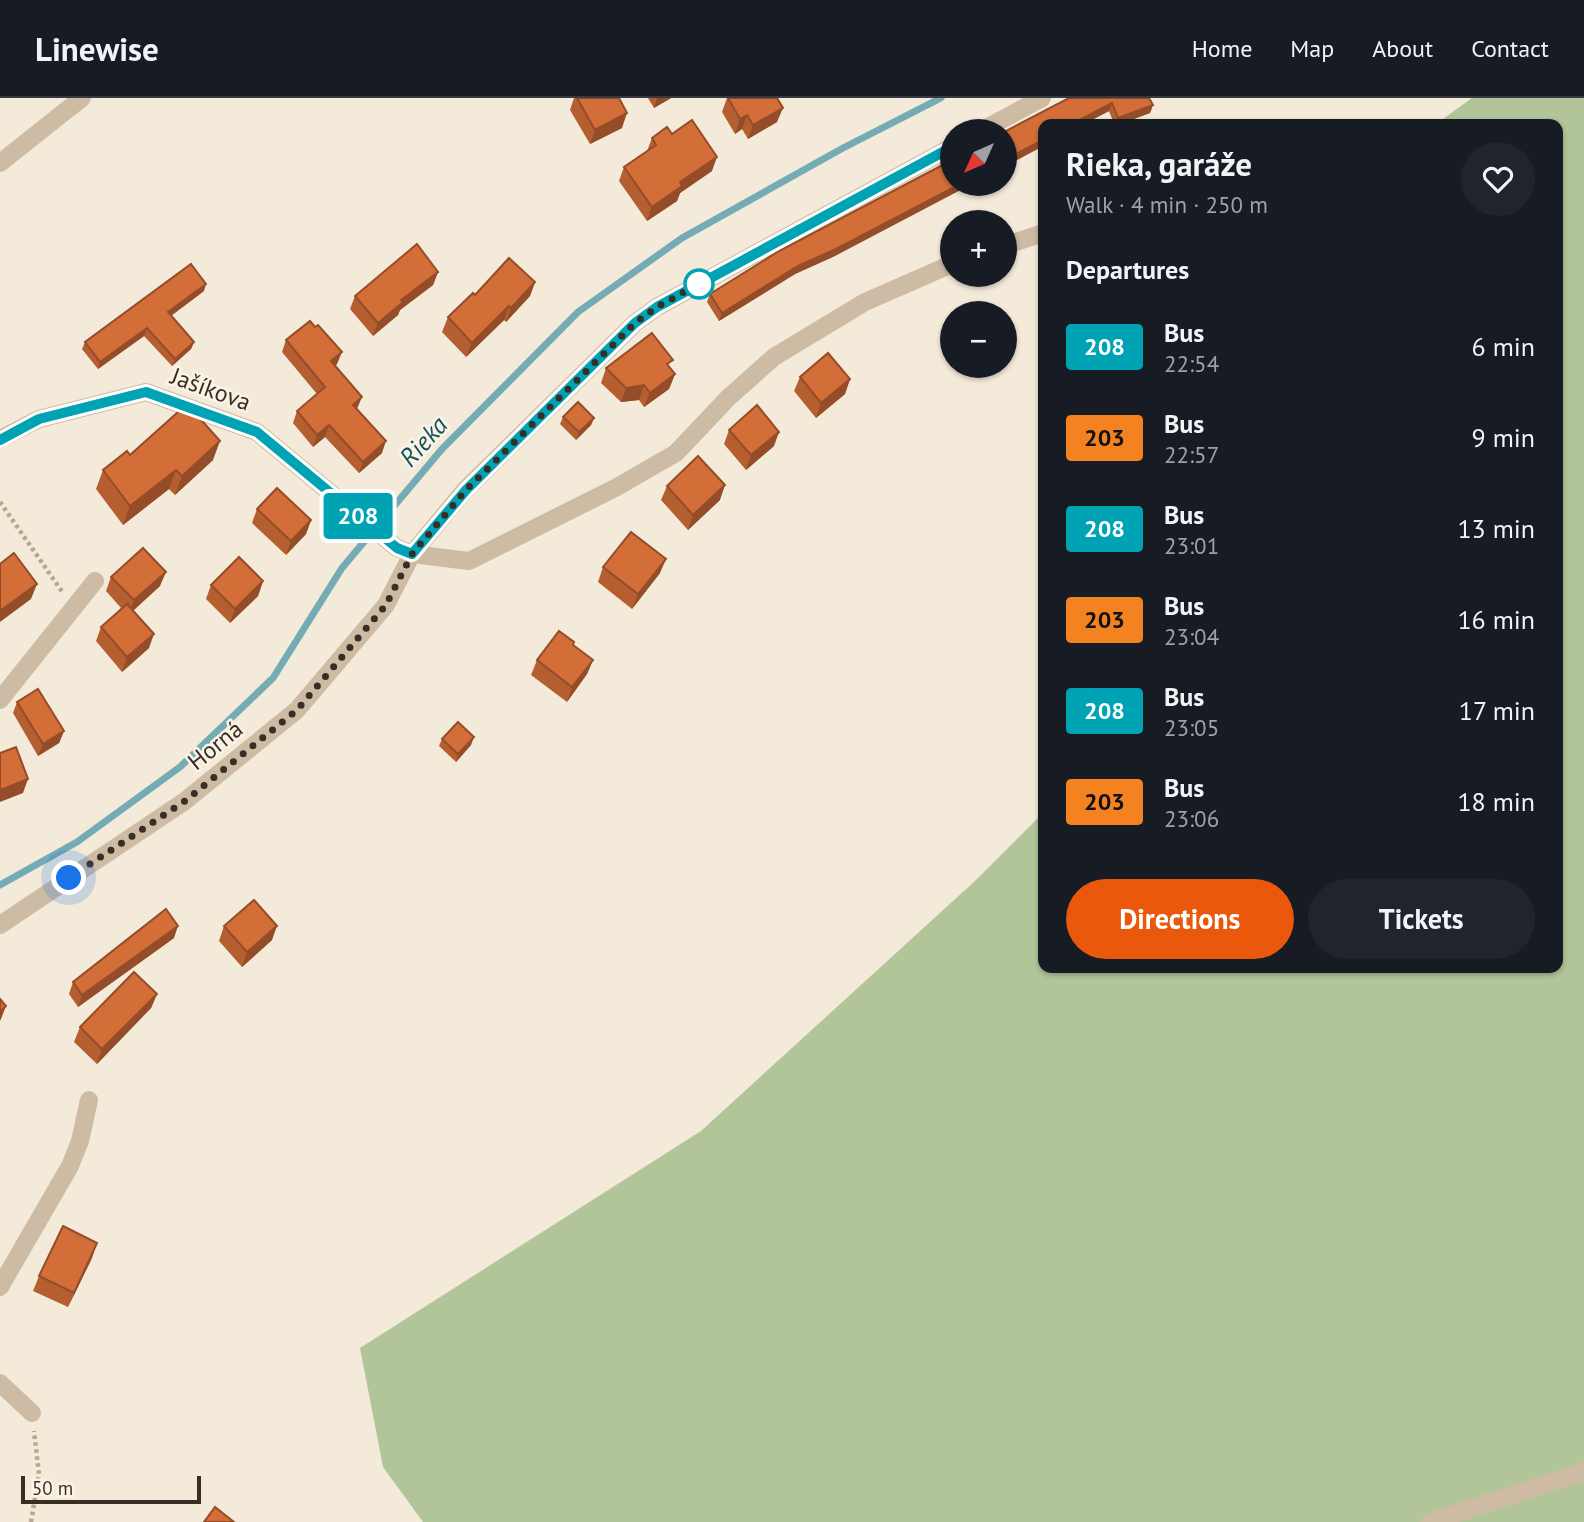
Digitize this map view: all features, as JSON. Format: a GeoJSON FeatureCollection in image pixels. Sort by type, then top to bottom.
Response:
{"type":"FeatureCollection","features":[{"type":"Feature","properties":{"kind":"street"},"geometry":{"type":"LineString","coordinates":[[0,163],[82,98]]}},
{"type":"Feature","properties":{"kind":"street"},"geometry":{"type":"LineString","coordinates":[[1003,119],[1042,98]]}},
{"type":"Feature","properties":{"kind":"street","name":"Horná"},"geometry":{"type":"LineString","coordinates":[[0,925],[185,801],[297,710],[386,605],[405,551],[635,323],[657,307],[940,154]]}},
{"type":"Feature","properties":{"kind":"street"},"geometry":{"type":"LineString","coordinates":[[1017,242],[1038,235]]}},
{"type":"Feature","properties":{"kind":"street"},"geometry":{"type":"LineString","coordinates":[[405,551],[469,561],[617,487],[676,453],[727,398],[774,357],[865,302],[940,269]]}},
{"type":"Feature","properties":{"kind":"street","name":"Jašíkova"},"geometry":{"type":"LineString","coordinates":[[0,439],[39,419],[146,392],[257,432],[405,551]]}},
{"type":"Feature","properties":{"kind":"street"},"geometry":{"type":"LineString","coordinates":[[0,700],[95,581]]}},
{"type":"Feature","properties":{"kind":"street"},"geometry":{"type":"LineString","coordinates":[[0,1287],[70,1166],[80,1141],[89,1100]]}},
{"type":"Feature","properties":{"kind":"street"},"geometry":{"type":"LineString","coordinates":[[0,1383],[32,1413]]}},
{"type":"Feature","properties":{"kind":"street"},"geometry":{"type":"LineString","coordinates":[[1430,1522],[1584,1471]]}},
{"type":"Feature","properties":{"kind":"path"},"geometry":{"type":"LineString","coordinates":[[0,502],[73,609]]}},
{"type":"Feature","properties":{"kind":"path"},"geometry":{"type":"LineString","coordinates":[[31,1522],[39,1474],[32,1413]]}},
{"type":"Feature","properties":{"kind":"green space"},"geometry":{"type":"Polygon","coordinates":[[[1472,98],[1584,98],[1584,1522],[423,1522],[383,1467],[360,1348],[701,1131],[976,880],[1038,818],[1038,973],[1563,973],[1563,119],[1443,119],[1472,98]]]}},
{"type":"Feature","properties":{"kind":"building"},"geometry":{"type":"Polygon","coordinates":[[[577,98],[619,98],[627,113],[595,130],[577,98]]]}},
{"type":"Feature","properties":{"kind":"building"},"geometry":{"type":"Polygon","coordinates":[[[728,98],[777,98],[783,108],[753,125],[747,115],[740,119],[728,98]]]}},
{"type":"Feature","properties":{"kind":"building"},"geometry":{"type":"Polygon","coordinates":[[[1069,98],[1149,98],[1153,105],[1118,118],[1112,103],[1082,119],[1038,119],[1038,143],[1017,153],[1017,125],[1069,98]]]}},
{"type":"Feature","properties":{"kind":"building"},"geometry":{"type":"Polygon","coordinates":[[[692,120],[717,157],[680,182],[682,186],[652,207],[624,167],[656,145],[652,138],[667,127],[672,134],[692,120]]]}},
{"type":"Feature","properties":{"kind":"building"},"geometry":{"type":"Polygon","coordinates":[[[940,166],[940,194],[798,266],[722,313],[710,294],[779,251],[940,166]]]}},
{"type":"Feature","properties":{"kind":"building"},"geometry":{"type":"Polygon","coordinates":[[[417,244],[438,272],[401,300],[403,302],[378,323],[355,296],[417,244]]]}},
{"type":"Feature","properties":{"kind":"building"},"geometry":{"type":"Polygon","coordinates":[[[509,258],[535,282],[472,343],[448,317],[473,293],[475,295],[509,258]]]}},
{"type":"Feature","properties":{"kind":"building"},"geometry":{"type":"Polygon","coordinates":[[[191,264],[206,284],[168,312],[194,342],[175,359],[147,328],[100,362],[85,342],[191,264]]]}},
{"type":"Feature","properties":{"kind":"building"},"geometry":{"type":"Polygon","coordinates":[[[310,321],[315,327],[318,325],[342,352],[331,361],[362,397],[353,405],[386,441],[363,462],[329,425],[317,435],[297,411],[325,387],[286,340],[310,321]]]}},
{"type":"Feature","properties":{"kind":"building"},"geometry":{"type":"Polygon","coordinates":[[[652,333],[673,360],[667,364],[675,374],[650,393],[644,385],[626,388],[606,368],[652,333]]]}},
{"type":"Feature","properties":{"kind":"building"},"geometry":{"type":"Polygon","coordinates":[[[828,353],[850,379],[821,403],[800,377],[828,353]]]}},
{"type":"Feature","properties":{"kind":"building"},"geometry":{"type":"Polygon","coordinates":[[[578,402],[594,418],[579,432],[563,417],[578,402]]]}},
{"type":"Feature","properties":{"kind":"building"},"geometry":{"type":"Polygon","coordinates":[[[187,404],[220,441],[182,476],[176,470],[130,506],[103,470],[127,451],[130,455],[187,404]]]}},
{"type":"Feature","properties":{"kind":"building"},"geometry":{"type":"Polygon","coordinates":[[[757,405],[779,432],[751,455],[729,430],[757,405]]]}},
{"type":"Feature","properties":{"kind":"building"},"geometry":{"type":"Polygon","coordinates":[[[698,456],[725,485],[693,515],[667,486],[698,456]]]}},
{"type":"Feature","properties":{"kind":"building"},"geometry":{"type":"Polygon","coordinates":[[[277,488],[311,520],[291,541],[257,509],[277,488]]]}},
{"type":"Feature","properties":{"kind":"building"},"geometry":{"type":"Polygon","coordinates":[[[631,532],[666,559],[638,594],[603,567],[631,532]]]}},
{"type":"Feature","properties":{"kind":"building"},"geometry":{"type":"Polygon","coordinates":[[[143,548],[166,572],[134,600],[111,577],[143,548]]]}},
{"type":"Feature","properties":{"kind":"building"},"geometry":{"type":"Polygon","coordinates":[[[14,553],[37,584],[0,611],[0,564],[14,553]]]}},
{"type":"Feature","properties":{"kind":"building"},"geometry":{"type":"Polygon","coordinates":[[[239,557],[263,581],[235,609],[211,585],[239,557]]]}},
{"type":"Feature","properties":{"kind":"building"},"geometry":{"type":"Polygon","coordinates":[[[127,604],[154,634],[127,657],[101,627],[127,604]]]}},
{"type":"Feature","properties":{"kind":"building"},"geometry":{"type":"Polygon","coordinates":[[[559,631],[593,660],[572,687],[537,660],[559,631]]]}},
{"type":"Feature","properties":{"kind":"building"},"geometry":{"type":"Polygon","coordinates":[[[38,689],[64,731],[43,744],[17,702],[38,689]]]}},
{"type":"Feature","properties":{"kind":"building"},"geometry":{"type":"Polygon","coordinates":[[[458,722],[474,737],[458,754],[442,739],[458,722]]]}},
{"type":"Feature","properties":{"kind":"building"},"geometry":{"type":"Polygon","coordinates":[[[16,747],[28,779],[0,790],[0,753],[16,747]]]}},
{"type":"Feature","properties":{"kind":"building"},"geometry":{"type":"Polygon","coordinates":[[[254,900],[277,926],[247,952],[224,926],[254,900]]]}},
{"type":"Feature","properties":{"kind":"building"},"geometry":{"type":"Polygon","coordinates":[[[166,909],[178,926],[82,995],[73,982],[166,909]]]}},
{"type":"Feature","properties":{"kind":"building"},"geometry":{"type":"Polygon","coordinates":[[[134,972],[157,994],[102,1049],[80,1027],[134,972]]]}},
{"type":"Feature","properties":{"kind":"building"},"geometry":{"type":"Polygon","coordinates":[[[0,999],[6,1006],[0,1012],[0,999]]]}},
{"type":"Feature","properties":{"kind":"building"},"geometry":{"type":"Polygon","coordinates":[[[63,1226],[97,1243],[74,1293],[39,1276],[63,1226]]]}},
{"type":"Feature","properties":{"kind":"building"},"geometry":{"type":"Polygon","coordinates":[[[215,1507],[234,1522],[204,1522],[215,1507]]]}},
{"type":"Feature","properties":{"kind":"waterway","name":"Rieka"},"geometry":{"type":"LineString","coordinates":[[0,885],[77,842],[180,767],[273,678],[342,568],[442,449],[578,312],[682,238],[843,148],[941,98]]}},
{"type":"Feature","properties":{"kind":"bus line","name":"208"},"geometry":{"type":"LineString","coordinates":[[0,440],[39,419],[146,392],[257,432],[397,548],[412,554],[466,490],[635,323],[657,307],[940,154]]}},
{"type":"Feature","properties":{"kind":"route"},"geometry":{"type":"LineString","coordinates":[[69,878],[185,801],[297,710],[386,605],[412,554],[466,490],[620,335],[657,307],[706,280],[699,284]]}}]}
